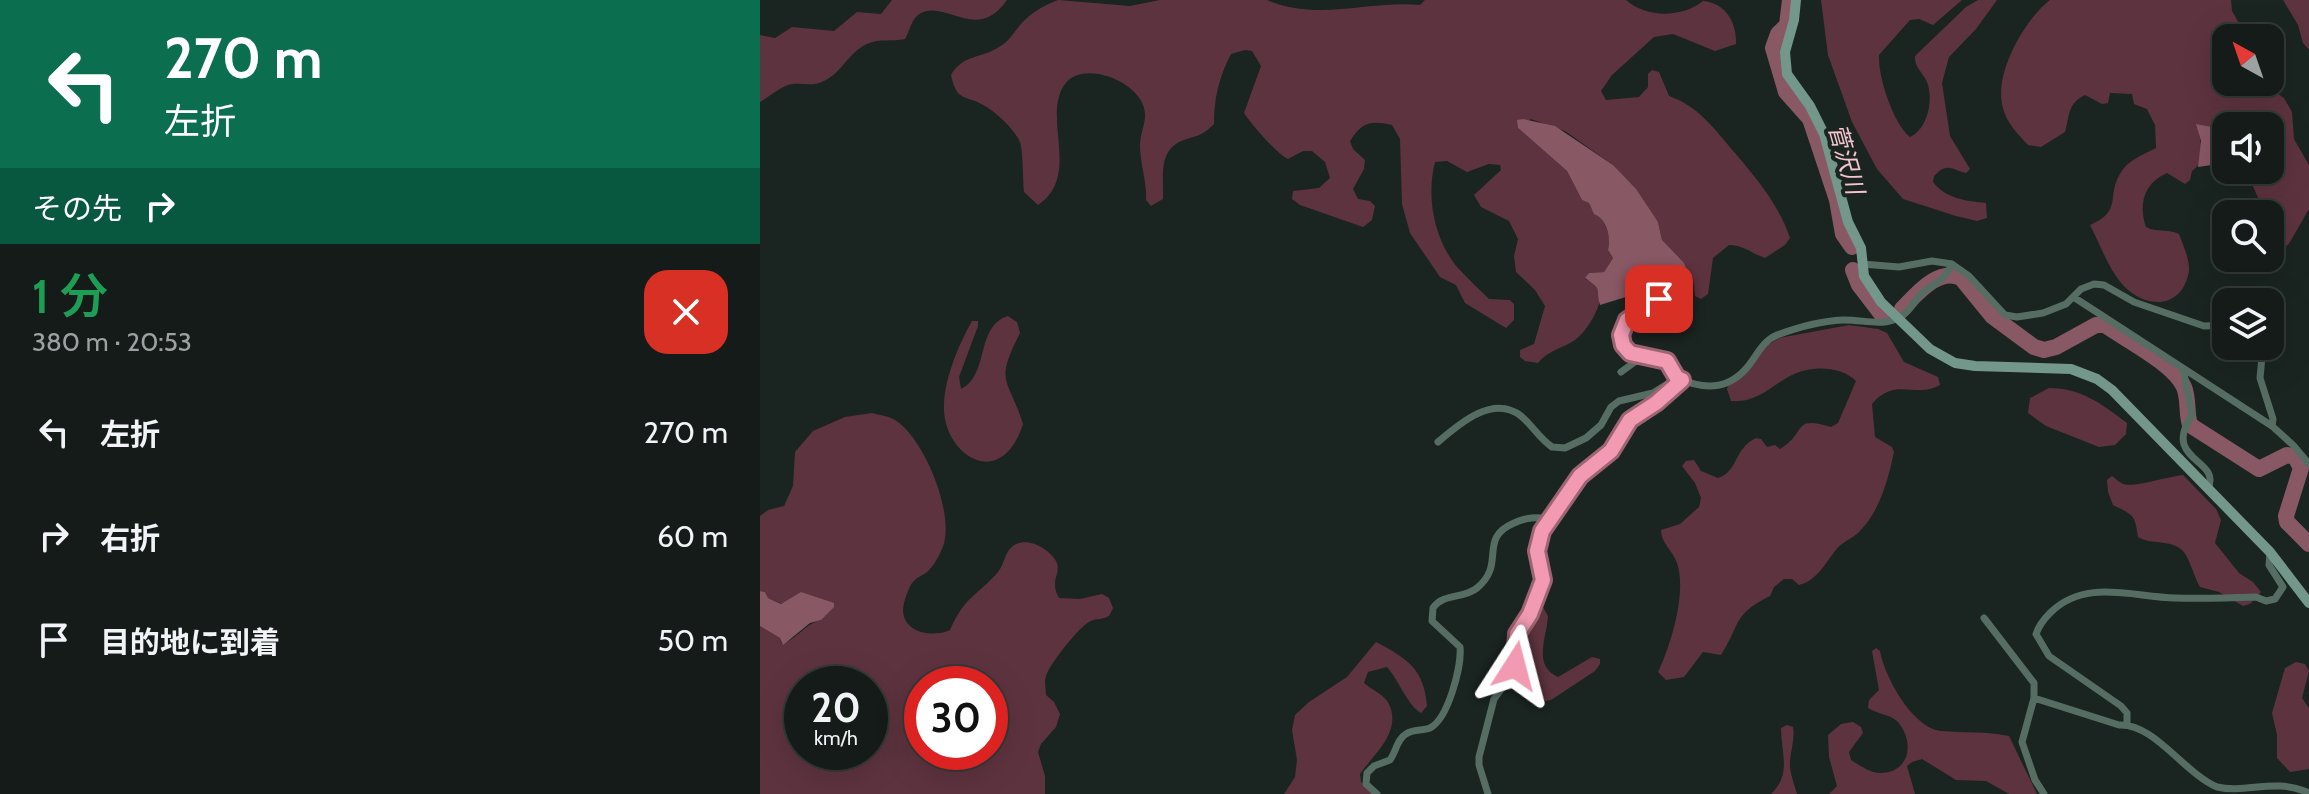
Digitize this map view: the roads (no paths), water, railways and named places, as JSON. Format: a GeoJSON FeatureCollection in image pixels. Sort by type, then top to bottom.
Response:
{"type":"FeatureCollection","features":[{"type":"Feature","properties":{"kind":"street"},"geometry":{"type":"LineString","coordinates":[[1796,0],[1785,52],[1787,74],[1810,106],[1824,134],[1848,222],[1861,248],[1864,276],[1871,288],[1930,349],[1955,363],[2057,367],[2097,379],[2126,401],[2270,552],[2309,603]]}},
{"type":"Feature","properties":{"kind":"street"},"geometry":{"type":"LineString","coordinates":[[1862,264],[1899,267],[1932,261],[1969,276],[2005,315],[2043,313],[2075,298],[2086,286],[2104,285],[2119,296],[2204,326],[2212,326]]}},
{"type":"Feature","properties":{"kind":"street"},"geometry":{"type":"LineString","coordinates":[[1682,290],[1645,306],[1627,320],[1621,335],[1623,345],[1630,353],[1667,361],[1680,379],[1707,388],[1726,383],[1750,364],[1759,350],[1775,336],[1838,320],[1874,323],[1904,315],[1922,293],[1944,280],[1950,268]]}},
{"type":"Feature","properties":{"kind":"street"},"geometry":{"type":"LineString","coordinates":[[2075,298],[2272,426],[2309,464]]}},
{"type":"Feature","properties":{"kind":"street"},"geometry":{"type":"LineString","coordinates":[[1621,372],[1643,356]]}},
{"type":"Feature","properties":{"kind":"street"},"geometry":{"type":"LineString","coordinates":[[2262,360],[2260,378],[2273,419],[2272,426]]}},
{"type":"Feature","properties":{"kind":"street"},"geometry":{"type":"LineString","coordinates":[[2183,369],[2191,400],[2182,441],[2210,475],[2208,488]]}},
{"type":"Feature","properties":{"kind":"street"},"geometry":{"type":"LineString","coordinates":[[1438,442],[1481,412],[1498,408],[1515,412],[1552,447],[1565,448],[1595,431],[1611,407],[1619,401],[1653,393],[1680,379]]}},
{"type":"Feature","properties":{"kind":"street"},"geometry":{"type":"LineString","coordinates":[[1488,794],[1479,757],[1494,699],[1515,671],[1517,634],[1530,614],[1541,586],[1538,541],[1580,476],[1611,451],[1630,420],[1656,403],[1680,379]]}},
{"type":"Feature","properties":{"kind":"street"},"geometry":{"type":"LineString","coordinates":[[1377,794],[1366,784],[1364,779],[1367,773],[1374,766],[1390,760],[1400,739],[1408,732],[1434,725],[1440,718],[1460,666],[1460,647],[1432,621],[1433,608],[1443,599],[1468,593],[1480,585],[1493,565],[1494,541],[1504,528],[1526,518],[1550,519]]}},
{"type":"Feature","properties":{"kind":"street"},"geometry":{"type":"LineString","coordinates":[[2127,725],[2127,713],[2121,706],[2049,656],[2036,634],[2039,624],[2066,600],[2095,592],[2177,598],[2275,599],[2283,587],[2269,565],[2270,552]]}},
{"type":"Feature","properties":{"kind":"street"},"geometry":{"type":"LineString","coordinates":[[1984,618],[2028,671],[2034,683],[2034,698],[2022,742],[2035,780],[2044,794]]}},
{"type":"Feature","properties":{"kind":"street"},"geometry":{"type":"LineString","coordinates":[[2034,698],[2127,725],[2150,735],[2195,775],[2217,787],[2232,791],[2280,785],[2295,786],[2309,793]]}},
{"type":"Feature","properties":{"kind":"waterway","name":"菅沢川"},"geometry":{"type":"LineString","coordinates":[[1790,0],[1787,25],[1778,34],[1773,48],[1786,92],[1810,119],[1837,200],[1843,234],[1852,247]]}},
{"type":"Feature","properties":{"kind":"waterway","name":"菅沢川"},"geometry":{"type":"LineString","coordinates":[[1853,270],[1859,285],[1882,315]]}},
{"type":"Feature","properties":{"kind":"waterway","name":"菅沢川"},"geometry":{"type":"LineString","coordinates":[[1902,309],[1928,284],[1944,276],[1952,276],[1961,278],[1992,316],[2034,347],[2044,350],[2056,347],[2096,325],[2105,325],[2160,361],[2179,378],[2186,392],[2190,425],[2259,469],[2287,455],[2295,457],[2301,468],[2286,516],[2287,522],[2309,544]]}}]}
